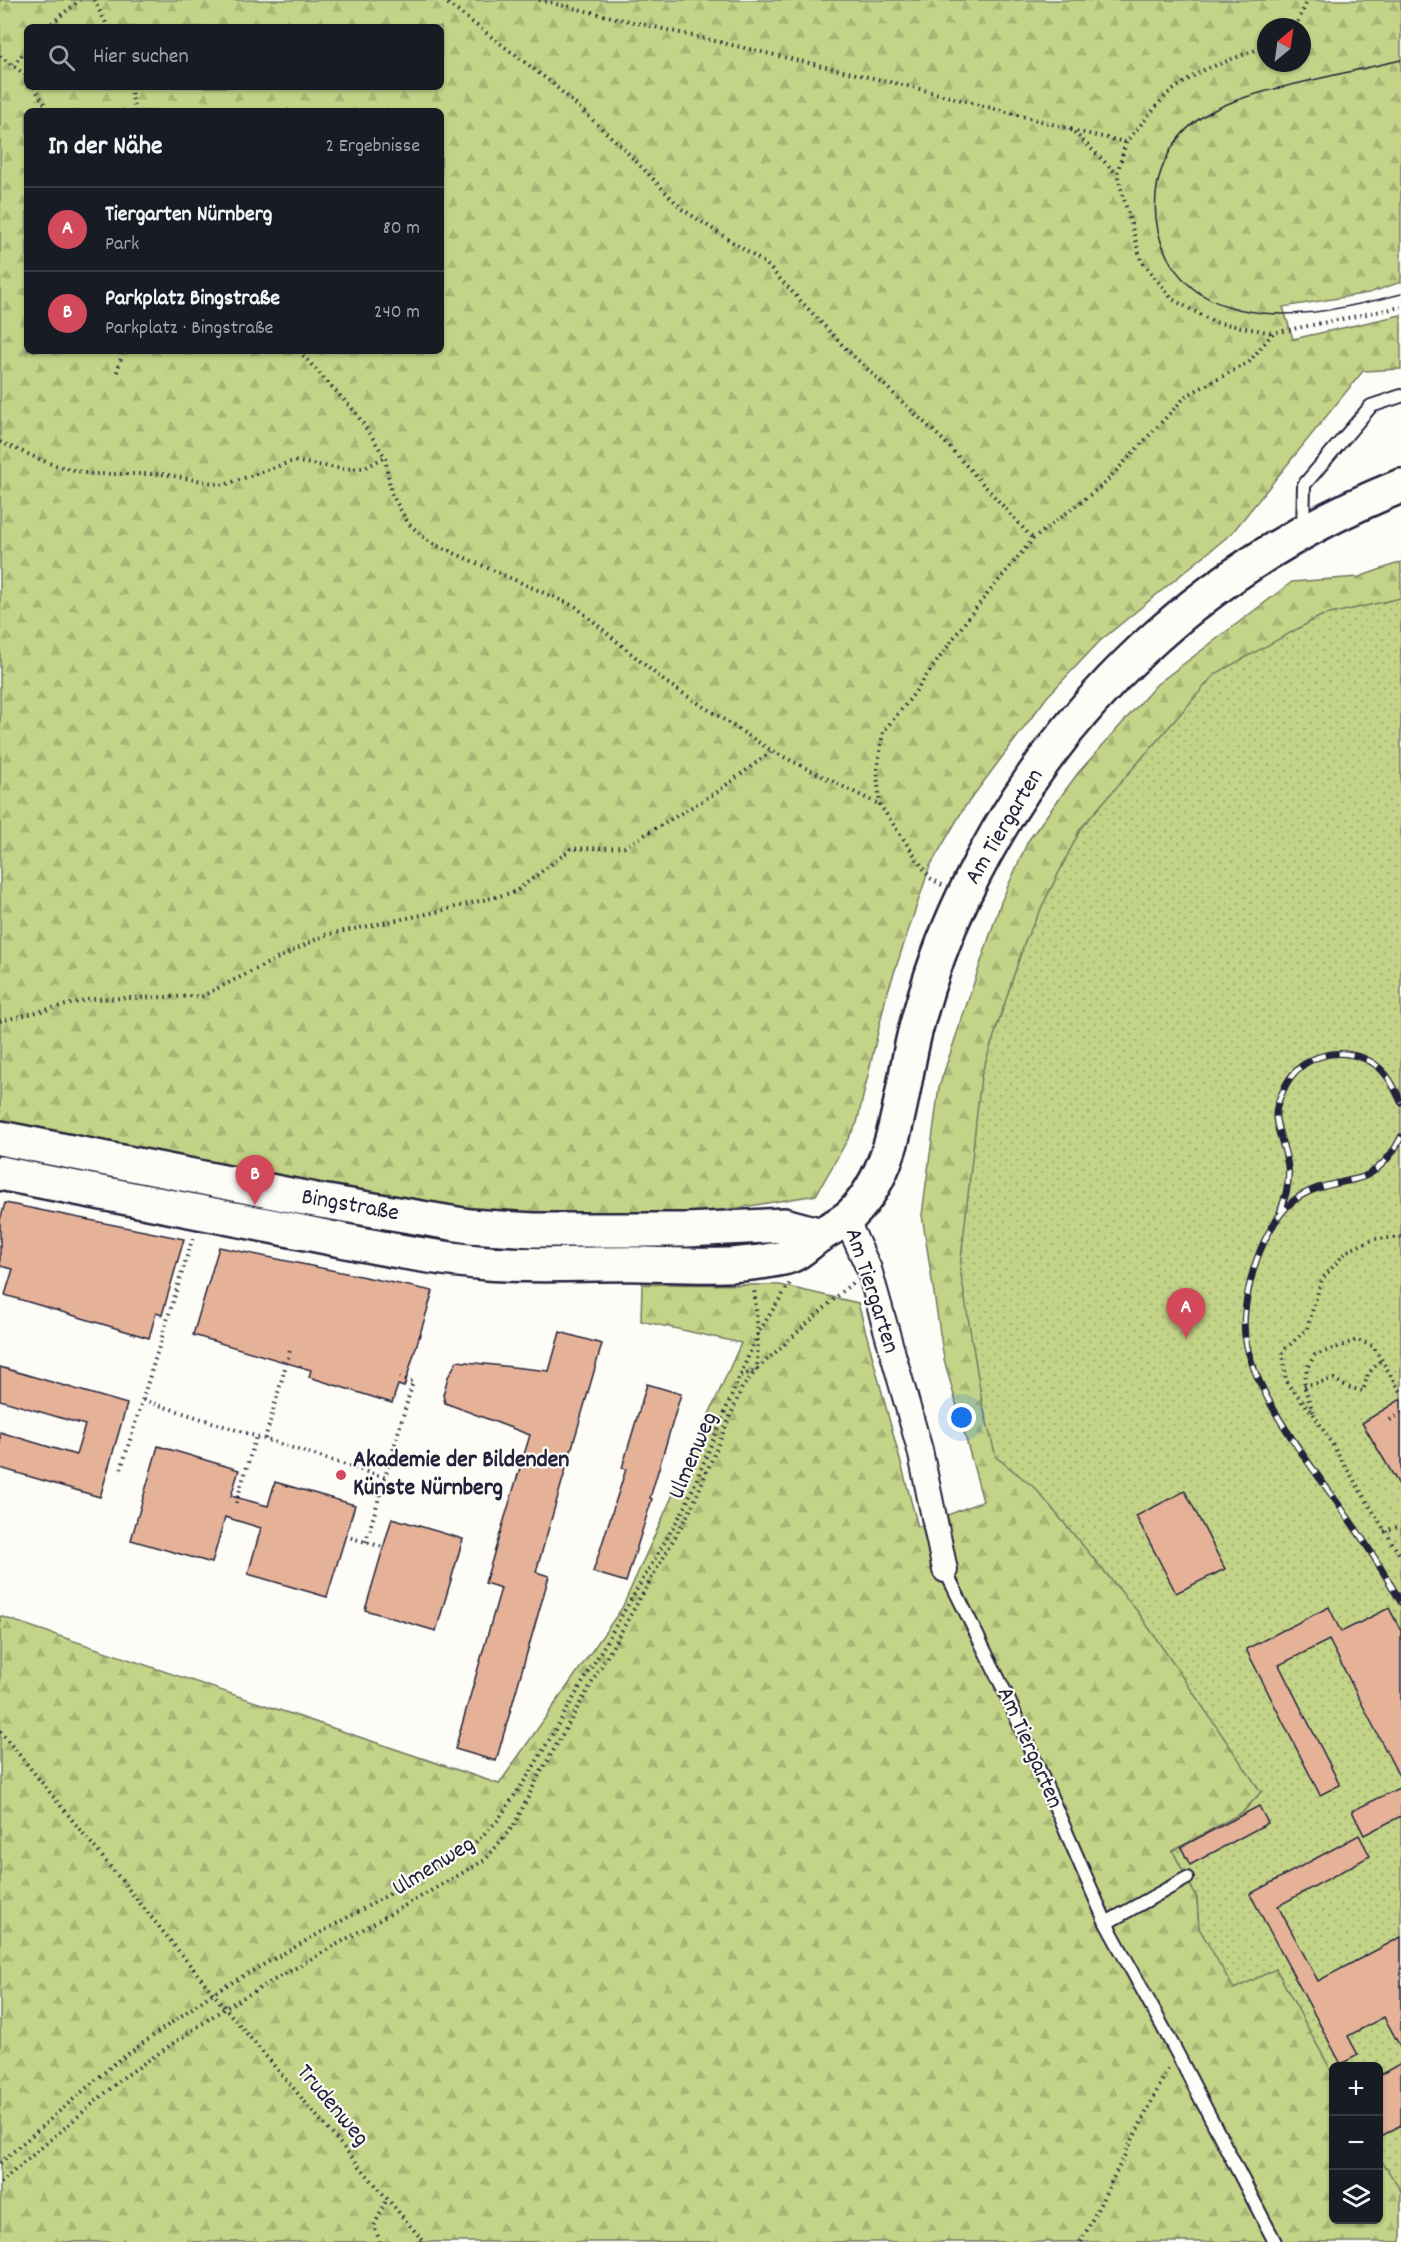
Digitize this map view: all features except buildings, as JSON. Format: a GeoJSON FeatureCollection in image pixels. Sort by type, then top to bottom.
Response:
{"type":"FeatureCollection","features":[{"type":"Feature","properties":{"kind":"street","name":"Am Tiergarten"},"geometry":{"type":"LineString","coordinates":[[945,1570],[920,1450],[868,1269],[834,1227],[860,1204],[872,1188],[883,1165],[923,1005],[941,947],[986,853],[1031,779],[1061,738],[1114,677],[1153,639],[1219,584],[1332,515],[1401,486]]}},
{"type":"Feature","properties":{"kind":"street","name":"Bingstraße"},"geometry":{"type":"LineString","coordinates":[[0,1138],[441,1222],[498,1229],[687,1230],[784,1225],[834,1227]]}},
{"type":"Feature","properties":{"kind":"street","name":"Bingstraße"},"geometry":{"type":"LineString","coordinates":[[0,1173],[447,1259],[492,1263],[536,1265],[752,1264],[790,1257],[834,1227]]}},
{"type":"Feature","properties":{"kind":"street"},"geometry":{"type":"LineString","coordinates":[[632,1264],[633,1230]]}},
{"type":"Feature","properties":{"kind":"lane"},"geometry":{"type":"LineString","coordinates":[[1303,531],[1304,484],[1371,406],[1401,396]]}},
{"type":"Feature","properties":{"kind":"lane","name":"Am Tiergarten"},"geometry":{"type":"LineString","coordinates":[[945,1570],[1006,1694],[1106,1923],[1177,2053],[1275,2242]]}},
{"type":"Feature","properties":{"kind":"lane"},"geometry":{"type":"LineString","coordinates":[[1106,1923],[1187,1878]]}},
{"type":"Feature","properties":{"kind":"path"},"geometry":{"type":"LineString","coordinates":[[51,24],[81,0]]}},
{"type":"Feature","properties":{"kind":"path"},"geometry":{"type":"LineString","coordinates":[[94,0],[106,24]]}},
{"type":"Feature","properties":{"kind":"path"},"geometry":{"type":"LineString","coordinates":[[443,0],[552,83],[623,148],[682,209],[766,264],[847,350],[943,440],[1033,539]]}},
{"type":"Feature","properties":{"kind":"path"},"geometry":{"type":"LineString","coordinates":[[539,0],[916,88],[1126,142]]}},
{"type":"Feature","properties":{"kind":"path"},"geometry":{"type":"LineString","coordinates":[[1299,18],[1308,0]]}},
{"type":"Feature","properties":{"kind":"path"},"geometry":{"type":"LineString","coordinates":[[1117,174],[1126,142],[1167,94],[1201,71],[1257,49]]}},
{"type":"Feature","properties":{"kind":"path"},"geometry":{"type":"LineString","coordinates":[[13,65],[24,53]]}},
{"type":"Feature","properties":{"kind":"path"},"geometry":{"type":"LineString","coordinates":[[0,56],[24,74]]}},
{"type":"Feature","properties":{"kind":"path"},"geometry":{"type":"LineString","coordinates":[[36,90],[47,108]]}},
{"type":"Feature","properties":{"kind":"path"},"geometry":{"type":"LineString","coordinates":[[131,90],[134,108]]}},
{"type":"Feature","properties":{"kind":"path"},"geometry":{"type":"LineString","coordinates":[[1071,129],[1117,174],[1141,260],[1172,299],[1214,322],[1273,333],[1401,307]]}},
{"type":"Feature","properties":{"kind":"path"},"geometry":{"type":"LineString","coordinates":[[880,805],[877,772],[883,732],[910,699],[971,614],[1033,539],[1104,484],[1186,396],[1249,362],[1273,333]]}},
{"type":"Feature","properties":{"kind":"path"},"geometry":{"type":"LineString","coordinates":[[117,372],[122,354]]}},
{"type":"Feature","properties":{"kind":"path"},"geometry":{"type":"LineString","coordinates":[[302,354],[356,413],[384,457],[391,493],[408,523],[429,542],[576,607],[664,681],[772,751],[880,805],[930,878],[963,897]]}},
{"type":"Feature","properties":{"kind":"path"},"geometry":{"type":"LineString","coordinates":[[0,442],[51,464],[89,474],[162,474],[224,485],[293,461],[343,469],[364,468],[384,457]]}},
{"type":"Feature","properties":{"kind":"path"},"geometry":{"type":"LineString","coordinates":[[0,1022],[91,999],[202,996],[325,935],[436,912],[515,892],[571,849],[624,847],[717,792],[772,751]]}},
{"type":"Feature","properties":{"kind":"path"},"geometry":{"type":"LineString","coordinates":[[121,1468],[200,1212]]}},
{"type":"Feature","properties":{"kind":"path"},"geometry":{"type":"LineString","coordinates":[[1401,1237],[1375,1239],[1347,1251],[1322,1279],[1307,1329],[1283,1351],[1286,1382],[1314,1415],[1401,1557]]}},
{"type":"Feature","properties":{"kind":"path","name":"Ulmenweg"},"geometry":{"type":"LineString","coordinates":[[0,2182],[124,2077],[225,2008],[485,1860],[514,1825],[537,1779],[691,1509],[742,1388],[757,1369],[758,1333],[752,1264]]}},
{"type":"Feature","properties":{"kind":"path"},"geometry":{"type":"LineString","coordinates":[[740,1376],[757,1369],[868,1269]]}},
{"type":"Feature","properties":{"kind":"path","name":"Ulmenweg"},"geometry":{"type":"LineString","coordinates":[[0,2163],[114,2064],[213,1993],[468,1850],[498,1820],[531,1772],[685,1506],[758,1333]]}},
{"type":"Feature","properties":{"kind":"path"},"geometry":{"type":"LineString","coordinates":[[1314,1415],[1304,1386],[1307,1368],[1315,1355],[1357,1340],[1373,1346],[1401,1392]]}},
{"type":"Feature","properties":{"kind":"path"},"geometry":{"type":"LineString","coordinates":[[265,1439],[291,1347]]}},
{"type":"Feature","properties":{"kind":"path"},"geometry":{"type":"LineString","coordinates":[[1304,1386],[1334,1378],[1347,1387],[1363,1390],[1368,1374],[1381,1360]]}},
{"type":"Feature","properties":{"kind":"path"},"geometry":{"type":"LineString","coordinates":[[366,1542],[413,1382],[400,1377]]}},
{"type":"Feature","properties":{"kind":"path"},"geometry":{"type":"LineString","coordinates":[[143,1400],[386,1478]]}},
{"type":"Feature","properties":{"kind":"path"},"geometry":{"type":"LineString","coordinates":[[1390,1420],[1401,1413]]}},
{"type":"Feature","properties":{"kind":"path"},"geometry":{"type":"LineString","coordinates":[[236,1503],[256,1436]]}},
{"type":"Feature","properties":{"kind":"path"},"geometry":{"type":"LineString","coordinates":[[1384,1531],[1397,1527]]}},
{"type":"Feature","properties":{"kind":"path"},"geometry":{"type":"LineString","coordinates":[[345,1536],[383,1547]]}},
{"type":"Feature","properties":{"kind":"path","name":"Trudenweg"},"geometry":{"type":"LineString","coordinates":[[0,1731],[225,2008],[424,2242]]}},
{"type":"Feature","properties":{"kind":"path"},"geometry":{"type":"LineString","coordinates":[[1081,2242],[1177,2053]]}},
{"type":"Feature","properties":{"kind":"path"},"geometry":{"type":"LineString","coordinates":[[380,2242],[374,2226],[387,2199]]}},
{"type":"Feature","properties":{"kind":"green space"},"geometry":{"type":"Polygon","coordinates":[[[0,0],[1401,0],[1401,282],[1369,293],[1283,307],[1293,339],[1401,315],[1401,369],[1363,371],[1232,533],[1100,641],[1047,697],[964,808],[930,866],[886,997],[857,1123],[816,1195],[713,1212],[502,1213],[272,1180],[0,1122],[0,0]]]}},
{"type":"Feature","properties":{"kind":"green space"},"geometry":{"type":"Polygon","coordinates":[[[1401,562],[1401,650],[1261,1792],[1243,1812],[1173,1851],[1197,1898],[1199,1928],[1276,1968],[1329,2067],[1329,2224],[1383,2224],[1383,2155],[1401,2145],[1401,2242],[0,2242],[0,1616],[499,1784],[622,1608],[741,1343],[641,1321],[642,1284],[780,1285],[858,1303],[918,1527],[983,1501],[944,1359],[922,1215],[939,1087],[1001,902],[1028,841],[1078,773],[1157,684],[1292,582],[1359,577],[1401,562]]]}},
{"type":"Feature","properties":{"kind":"green space"},"geometry":{"type":"Polygon","coordinates":[[[1401,598],[1401,2191],[1383,2163],[1383,2062],[1329,2062],[1329,2067],[1276,1969],[1234,1989],[1199,1928],[1197,1898],[1173,1851],[1243,1812],[1261,1792],[1138,1612],[1035,1488],[996,1457],[983,1407],[960,1269],[981,1076],[1025,941],[1081,828],[1215,674],[1321,616],[1401,598]]]}},
{"type":"Feature","properties":{"kind":"tram line"},"geometry":{"type":"LineString","coordinates":[[1401,60],[1253,95],[1228,103],[1205,115],[1181,135],[1165,161],[1157,189],[1156,218],[1163,246],[1177,272],[1198,292],[1227,306],[1270,314],[1292,314],[1336,309],[1401,294]]}},
{"type":"Feature","properties":{"kind":"railway"},"geometry":{"type":"LineString","coordinates":[[1280,1212],[1287,1190],[1288,1172],[1276,1111],[1283,1091],[1296,1071],[1306,1063],[1327,1055],[1339,1054],[1363,1058],[1382,1070],[1401,1102]]}},
{"type":"Feature","properties":{"kind":"railway"},"geometry":{"type":"LineString","coordinates":[[1401,1137],[1389,1157],[1377,1169],[1363,1177],[1307,1192],[1285,1208],[1264,1241],[1257,1259],[1248,1293],[1244,1328],[1251,1361],[1261,1386],[1275,1411],[1361,1537],[1401,1602]]}},
{"type":"Feature","properties":{"kind":"place","name":"Parkplatz Bingstraße"},"geometry":{"type":"Point","coordinates":[255,1205]}},
{"type":"Feature","properties":{"kind":"place","name":"Tiergarten Nürnberg"},"geometry":{"type":"Point","coordinates":[1186,1338]}},
{"type":"Feature","properties":{"kind":"place","name":"Akademie der Bildenden Künste Nürnberg"},"geometry":{"type":"Point","coordinates":[341,1475]}}]}
